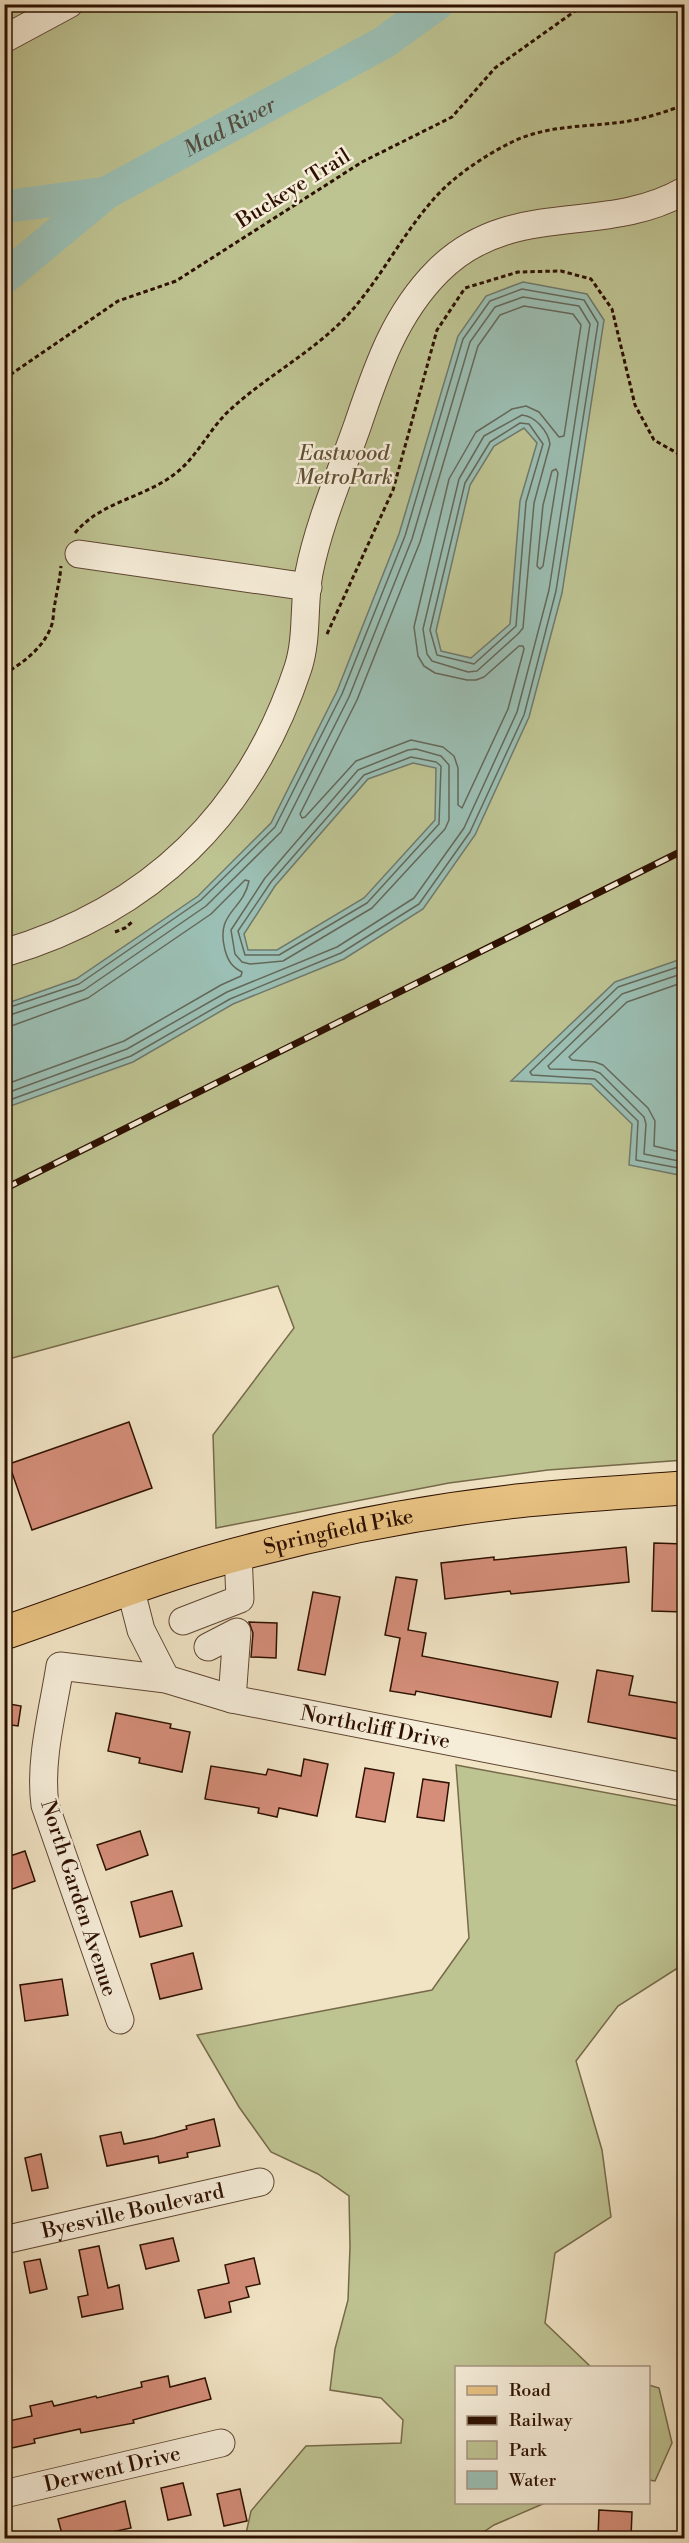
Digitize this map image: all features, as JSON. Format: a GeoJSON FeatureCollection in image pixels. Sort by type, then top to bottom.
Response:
{"type":"FeatureCollection","features":[{"type":"Feature","properties":{"kind":"main road","name":"Springfield Pike"},"geometry":{"type":"LineString","coordinates":[[4,1633],[130,1587],[238,1554],[330,1532],[437,1512],[518,1501],[684,1488]]}},
{"type":"Feature","properties":{"kind":"street"},"geometry":{"type":"LineString","coordinates":[[4,39],[69,4]]}},
{"type":"Feature","properties":{"kind":"street"},"geometry":{"type":"LineString","coordinates":[[4,953],[74,928],[132,896],[167,869],[196,842],[221,812],[260,754],[282,711],[301,655],[308,586],[316,545],[387,344],[401,317],[419,293],[440,270],[474,245],[505,231],[538,222],[630,212],[684,191]]}},
{"type":"Feature","properties":{"kind":"street"},"geometry":{"type":"LineString","coordinates":[[70,551],[308,586]]}},
{"type":"Feature","properties":{"kind":"street"},"geometry":{"type":"LineString","coordinates":[[232,1699],[240,1599],[238,1554]]}},
{"type":"Feature","properties":{"kind":"street"},"geometry":{"type":"LineString","coordinates":[[130,1587],[141,1630],[166,1679]]}},
{"type":"Feature","properties":{"kind":"street"},"geometry":{"type":"LineString","coordinates":[[183,1621],[240,1599]]}},
{"type":"Feature","properties":{"kind":"street"},"geometry":{"type":"LineString","coordinates":[[208,1647],[237,1632]]}},
{"type":"Feature","properties":{"kind":"street","name":"North Garden Avenue"},"geometry":{"type":"LineString","coordinates":[[120,2020],[45,1805],[44,1770],[60,1666],[166,1679]]}},
{"type":"Feature","properties":{"kind":"street","name":"Northcliff Drive"},"geometry":{"type":"LineString","coordinates":[[166,1679],[232,1699],[684,1787]]}},
{"type":"Feature","properties":{"kind":"street","name":"Byesville Boulevard"},"geometry":{"type":"LineString","coordinates":[[4,2240],[260,2182]]}},
{"type":"Feature","properties":{"kind":"street","name":"Derwent Drive"},"geometry":{"type":"LineString","coordinates":[[4,2494],[221,2443]]}},
{"type":"Feature","properties":{"kind":"path","name":"Buckeye Trail"},"geometry":{"type":"LineString","coordinates":[[4,380],[118,301],[176,281],[362,162],[452,117],[495,68],[585,4]]}},
{"type":"Feature","properties":{"kind":"path"},"geometry":{"type":"LineString","coordinates":[[4,674],[34,653],[51,627],[55,601],[70,551],[99,511],[154,486],[176,473],[195,455],[232,407],[339,324],[379,275],[433,199],[464,172],[512,142],[539,132],[626,122],[684,105]]}},
{"type":"Feature","properties":{"kind":"path"},"geometry":{"type":"LineString","coordinates":[[323,644],[393,490],[437,330],[465,288],[518,272],[561,271],[591,279],[612,309],[635,405],[654,440],[684,456]]}},
{"type":"Feature","properties":{"kind":"path"},"geometry":{"type":"LineString","coordinates":[[114,933],[125,928],[134,920]]}},
{"type":"Feature","properties":{"kind":"green space","name":"Eastwood MetroPark"},"geometry":{"type":"Polygon","coordinates":[[[4,5],[684,5],[684,1301],[679,1304],[684,1353],[684,1460],[548,1470],[449,1483],[216,1528],[213,1435],[294,1328],[278,1286],[5,1360],[4,5]]]}},
{"type":"Feature","properties":{"kind":"green space"},"geometry":{"type":"Polygon","coordinates":[[[456,1765],[684,1807],[684,1964],[618,2006],[576,2061],[602,2150],[611,2217],[555,2253],[545,2323],[590,2366],[455,2366],[455,2504],[543,2504],[494,2525],[475,2538],[245,2538],[251,2511],[306,2446],[401,2443],[403,2420],[381,2398],[330,2390],[335,2349],[348,2300],[349,2196],[318,2174],[271,2152],[239,2107],[197,2035],[432,1990],[469,1938],[456,1765]]]}},
{"type":"Feature","properties":{"kind":"green space"},"geometry":{"type":"Polygon","coordinates":[[[650,2385],[659,2388],[672,2443],[655,2481],[650,2480],[650,2385]]]}},
{"type":"Feature","properties":{"kind":"water"},"geometry":{"type":"Polygon","coordinates":[[[523,282],[587,294],[604,320],[562,593],[529,717],[475,835],[423,909],[344,959],[233,1004],[133,1062],[5,1108],[5,1004],[76,979],[198,896],[271,823],[337,691],[399,534],[458,336],[486,296],[523,282]],[[524,428],[494,446],[470,485],[436,631],[441,651],[471,658],[510,624],[520,501],[537,443],[524,428]],[[413,763],[368,779],[275,886],[244,934],[248,950],[277,950],[364,898],[435,820],[436,768],[413,763]]]}},
{"type":"Feature","properties":{"kind":"water"},"geometry":{"type":"Polygon","coordinates":[[[684,958],[684,1176],[629,1165],[632,1124],[591,1084],[511,1081],[615,982],[684,958]]]}},
{"type":"Feature","properties":{"kind":"building"},"geometry":{"type":"Polygon","coordinates":[[[129,1422],[152,1488],[32,1530],[9,1464],[129,1422]]]}},
{"type":"Feature","properties":{"kind":"building"},"geometry":{"type":"Polygon","coordinates":[[[654,1543],[684,1544],[684,1612],[652,1611],[654,1543]]]}},
{"type":"Feature","properties":{"kind":"building"},"geometry":{"type":"Polygon","coordinates":[[[626,1547],[629,1582],[511,1594],[510,1591],[445,1599],[441,1563],[626,1547]]]}},
{"type":"Feature","properties":{"kind":"building"},"geometry":{"type":"Polygon","coordinates":[[[396,1577],[417,1580],[408,1630],[426,1633],[422,1656],[558,1682],[551,1717],[416,1691],[415,1695],[390,1691],[400,1638],[385,1635],[396,1577]]]}},
{"type":"Feature","properties":{"kind":"building"},"geometry":{"type":"Polygon","coordinates":[[[313,1592],[340,1597],[325,1675],[298,1670],[313,1592]]]}},
{"type":"Feature","properties":{"kind":"building"},"geometry":{"type":"Polygon","coordinates":[[[249,1622],[277,1623],[276,1658],[251,1657],[253,1633],[249,1622]]]}},
{"type":"Feature","properties":{"kind":"building"},"geometry":{"type":"Polygon","coordinates":[[[597,1670],[633,1676],[629,1695],[684,1704],[684,1740],[588,1722],[597,1670]]]}},
{"type":"Feature","properties":{"kind":"building"},"geometry":{"type":"Polygon","coordinates":[[[4,1703],[21,1706],[18,1726],[4,1724],[4,1703]]]}},
{"type":"Feature","properties":{"kind":"building"},"geometry":{"type":"Polygon","coordinates":[[[116,1713],[171,1724],[170,1728],[190,1732],[182,1772],[139,1763],[140,1758],[108,1751],[116,1713]]]}},
{"type":"Feature","properties":{"kind":"building"},"geometry":{"type":"Polygon","coordinates":[[[304,1759],[328,1764],[317,1816],[279,1808],[277,1817],[258,1813],[259,1808],[205,1799],[211,1766],[266,1775],[268,1769],[301,1776],[304,1759]]]}},
{"type":"Feature","properties":{"kind":"building"},"geometry":{"type":"Polygon","coordinates":[[[365,1768],[394,1773],[385,1822],[356,1817],[365,1768]]]}},
{"type":"Feature","properties":{"kind":"building"},"geometry":{"type":"Polygon","coordinates":[[[423,1779],[449,1783],[444,1821],[417,1817],[423,1779]]]}},
{"type":"Feature","properties":{"kind":"building"},"geometry":{"type":"Polygon","coordinates":[[[140,1831],[148,1855],[106,1870],[97,1845],[140,1831]]]}},
{"type":"Feature","properties":{"kind":"building"},"geometry":{"type":"Polygon","coordinates":[[[25,1851],[35,1881],[4,1892],[4,1858],[25,1851]]]}},
{"type":"Feature","properties":{"kind":"building"},"geometry":{"type":"Polygon","coordinates":[[[172,1891],[182,1926],[140,1937],[131,1902],[172,1891]]]}},
{"type":"Feature","properties":{"kind":"building"},"geometry":{"type":"Polygon","coordinates":[[[193,1953],[202,1989],[160,1999],[151,1964],[193,1953]]]}},
{"type":"Feature","properties":{"kind":"building"},"geometry":{"type":"Polygon","coordinates":[[[62,1979],[68,2015],[25,2021],[20,1985],[62,1979]]]}},
{"type":"Feature","properties":{"kind":"building"},"geometry":{"type":"Polygon","coordinates":[[[214,2119],[220,2146],[187,2153],[188,2157],[159,2163],[158,2156],[107,2166],[100,2136],[121,2132],[124,2144],[187,2129],[186,2126],[214,2119]]]}},
{"type":"Feature","properties":{"kind":"building"},"geometry":{"type":"Polygon","coordinates":[[[41,2154],[48,2188],[32,2191],[25,2158],[41,2154]]]}},
{"type":"Feature","properties":{"kind":"building"},"geometry":{"type":"Polygon","coordinates":[[[173,2238],[179,2261],[146,2269],[140,2245],[173,2238]]]}},
{"type":"Feature","properties":{"kind":"building"},"geometry":{"type":"Polygon","coordinates":[[[99,2246],[108,2288],[119,2285],[123,2309],[82,2317],[78,2297],[88,2295],[79,2250],[99,2246]]]}},
{"type":"Feature","properties":{"kind":"building"},"geometry":{"type":"Polygon","coordinates":[[[254,2258],[260,2284],[246,2287],[249,2297],[229,2302],[231,2312],[205,2318],[198,2290],[229,2283],[225,2265],[254,2258]]]}},
{"type":"Feature","properties":{"kind":"building"},"geometry":{"type":"Polygon","coordinates":[[[40,2259],[47,2289],[30,2293],[24,2262],[40,2259]]]}},
{"type":"Feature","properties":{"kind":"building"},"geometry":{"type":"Polygon","coordinates":[[[168,2376],[170,2387],[205,2378],[211,2399],[133,2420],[134,2423],[81,2433],[80,2429],[34,2439],[35,2443],[7,2449],[4,2422],[32,2416],[30,2406],[52,2401],[54,2406],[96,2396],[97,2398],[142,2387],[141,2382],[168,2376]]]}},
{"type":"Feature","properties":{"kind":"building"},"geometry":{"type":"Polygon","coordinates":[[[183,2483],[191,2515],[168,2520],[161,2488],[183,2483]]]}},
{"type":"Feature","properties":{"kind":"building"},"geometry":{"type":"Polygon","coordinates":[[[240,2489],[247,2521],[224,2526],[217,2494],[240,2489]]]}},
{"type":"Feature","properties":{"kind":"building"},"geometry":{"type":"Polygon","coordinates":[[[125,2501],[131,2528],[84,2538],[63,2538],[58,2519],[125,2501]]]}},
{"type":"Feature","properties":{"kind":"building"},"geometry":{"type":"Polygon","coordinates":[[[599,2510],[632,2512],[631,2538],[598,2538],[599,2510]]]}},
{"type":"Feature","properties":{"kind":"waterway","name":"Mad River"},"geometry":{"type":"LineString","coordinates":[[4,207],[106,193],[383,43],[437,4]]}},
{"type":"Feature","properties":{"kind":"waterway"},"geometry":{"type":"LineString","coordinates":[[4,278],[106,193]]}},
{"type":"Feature","properties":{"kind":"railway"},"geometry":{"type":"LineString","coordinates":[[4,1189],[684,850]]}}]}
